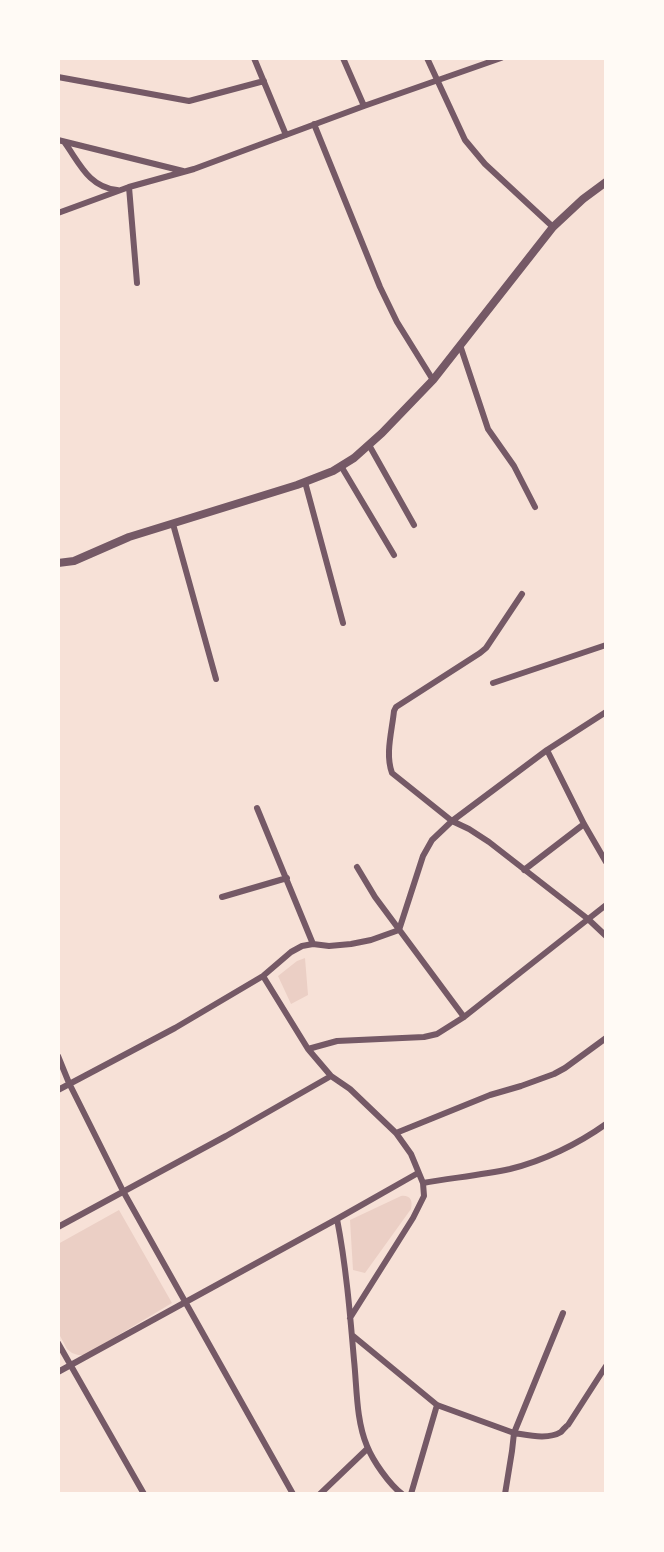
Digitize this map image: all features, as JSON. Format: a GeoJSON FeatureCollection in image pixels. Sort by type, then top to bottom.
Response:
{"type":"FeatureCollection","features":[{"type":"Feature","properties":{"kind":"street"},"geometry":{"type":"LineString","coordinates":[[254,58],[286,135]]}},
{"type":"Feature","properties":{"kind":"street"},"geometry":{"type":"LineString","coordinates":[[343,58],[364,106]]}},
{"type":"Feature","properties":{"kind":"street"},"geometry":{"type":"LineString","coordinates":[[427,58],[470,147],[485,164],[553,226]]}},
{"type":"Feature","properties":{"kind":"street"},"geometry":{"type":"LineString","coordinates":[[58,213],[129,187],[184,172],[501,58]]}},
{"type":"Feature","properties":{"kind":"street"},"geometry":{"type":"LineString","coordinates":[[58,77],[189,101],[264,81]]}},
{"type":"Feature","properties":{"kind":"street"},"geometry":{"type":"LineString","coordinates":[[314,124],[380,287],[398,322],[434,380]]}},
{"type":"Feature","properties":{"kind":"street"},"geometry":{"type":"LineString","coordinates":[[62,141],[184,172]]}},
{"type":"Feature","properties":{"kind":"street"},"geometry":{"type":"LineString","coordinates":[[62,141],[95,183],[106,189],[121,190]]}},
{"type":"Feature","properties":{"kind":"street"},"geometry":{"type":"LineString","coordinates":[[58,563],[74,561],[129,537],[304,482],[342,466],[369,445],[434,380],[553,226],[605,182]]}},
{"type":"Feature","properties":{"kind":"street"},"geometry":{"type":"LineString","coordinates":[[129,187],[137,283]]}},
{"type":"Feature","properties":{"kind":"street"},"geometry":{"type":"LineString","coordinates":[[460,345],[488,429],[514,466],[535,507]]}},
{"type":"Feature","properties":{"kind":"street"},"geometry":{"type":"LineString","coordinates":[[369,445],[414,525]]}},
{"type":"Feature","properties":{"kind":"street"},"geometry":{"type":"LineString","coordinates":[[342,466],[394,555]]}},
{"type":"Feature","properties":{"kind":"street"},"geometry":{"type":"LineString","coordinates":[[304,482],[343,623]]}},
{"type":"Feature","properties":{"kind":"street"},"geometry":{"type":"LineString","coordinates":[[173,524],[216,679]]}},
{"type":"Feature","properties":{"kind":"street"},"geometry":{"type":"LineString","coordinates":[[522,594],[480,654],[400,703],[394,711],[389,761],[393,772],[452,821],[489,842],[588,919],[606,936]]}},
{"type":"Feature","properties":{"kind":"street"},"geometry":{"type":"LineString","coordinates":[[493,683],[606,645]]}},
{"type":"Feature","properties":{"kind":"street"},"geometry":{"type":"LineString","coordinates":[[399,930],[425,849],[432,840],[452,821],[547,750],[606,712]]}},
{"type":"Feature","properties":{"kind":"street"},"geometry":{"type":"LineString","coordinates":[[547,750],[584,824],[606,861]]}},
{"type":"Feature","properties":{"kind":"street"},"geometry":{"type":"LineString","coordinates":[[257,808],[313,944]]}},
{"type":"Feature","properties":{"kind":"street"},"geometry":{"type":"LineString","coordinates":[[524,870],[584,824]]}},
{"type":"Feature","properties":{"kind":"street"},"geometry":{"type":"LineString","coordinates":[[357,867],[375,897],[464,1017]]}},
{"type":"Feature","properties":{"kind":"street"},"geometry":{"type":"LineString","coordinates":[[222,897],[287,878]]}},
{"type":"Feature","properties":{"kind":"street"},"geometry":{"type":"LineString","coordinates":[[308,1049],[337,1041],[424,1037],[436,1034],[464,1017],[606,905]]}},
{"type":"Feature","properties":{"kind":"street"},"geometry":{"type":"LineString","coordinates":[[58,1090],[175,1028],[263,976],[291,952],[302,946],[313,944],[340,946],[399,930]]}},
{"type":"Feature","properties":{"kind":"street"},"geometry":{"type":"LineString","coordinates":[[263,976],[308,1049],[331,1076],[350,1089],[396,1133],[411,1154],[423,1183],[424,1196],[413,1218],[350,1318]]}},
{"type":"Feature","properties":{"kind":"street"},"geometry":{"type":"LineString","coordinates":[[396,1133],[490,1095],[554,1074],[606,1038]]}},
{"type":"Feature","properties":{"kind":"street"},"geometry":{"type":"LineString","coordinates":[[58,1056],[69,1083],[123,1191],[293,1494]]}},
{"type":"Feature","properties":{"kind":"street"},"geometry":{"type":"LineString","coordinates":[[58,1227],[331,1076]]}},
{"type":"Feature","properties":{"kind":"street"},"geometry":{"type":"LineString","coordinates":[[423,1183],[512,1168],[558,1152],[584,1139],[606,1124]]}},
{"type":"Feature","properties":{"kind":"street"},"geometry":{"type":"LineString","coordinates":[[58,1372],[418,1173]]}},
{"type":"Feature","properties":{"kind":"street"},"geometry":{"type":"LineString","coordinates":[[337,1219],[343,1249],[358,1407],[363,1434],[368,1449],[390,1482],[402,1494]]}},
{"type":"Feature","properties":{"kind":"street"},"geometry":{"type":"LineString","coordinates":[[505,1494],[514,1433],[563,1313]]}},
{"type":"Feature","properties":{"kind":"street"},"geometry":{"type":"LineString","coordinates":[[352,1335],[437,1405],[514,1433],[542,1437],[561,1432],[568,1425],[606,1366]]}},
{"type":"Feature","properties":{"kind":"street"},"geometry":{"type":"LineString","coordinates":[[58,1343],[144,1494]]}},
{"type":"Feature","properties":{"kind":"street"},"geometry":{"type":"LineString","coordinates":[[411,1494],[437,1405]]}},
{"type":"Feature","properties":{"kind":"street"},"geometry":{"type":"LineString","coordinates":[[320,1494],[368,1449]]}},
{"type":"Feature","properties":{"kind":"shaded area"},"geometry":{"type":"Polygon","coordinates":[[[305,958],[308,995],[291,1004],[278,976],[297,961],[305,958]]]}},
{"type":"Feature","properties":{"kind":"shaded area"},"geometry":{"type":"Polygon","coordinates":[[[401,1196],[407,1196],[410,1199],[411,1209],[365,1273],[353,1270],[350,1220],[401,1196]]]}},
{"type":"Feature","properties":{"kind":"shaded area"},"geometry":{"type":"Polygon","coordinates":[[[119,1210],[172,1303],[85,1355],[78,1355],[67,1349],[59,1334],[58,1244],[119,1210]]]}}]}
